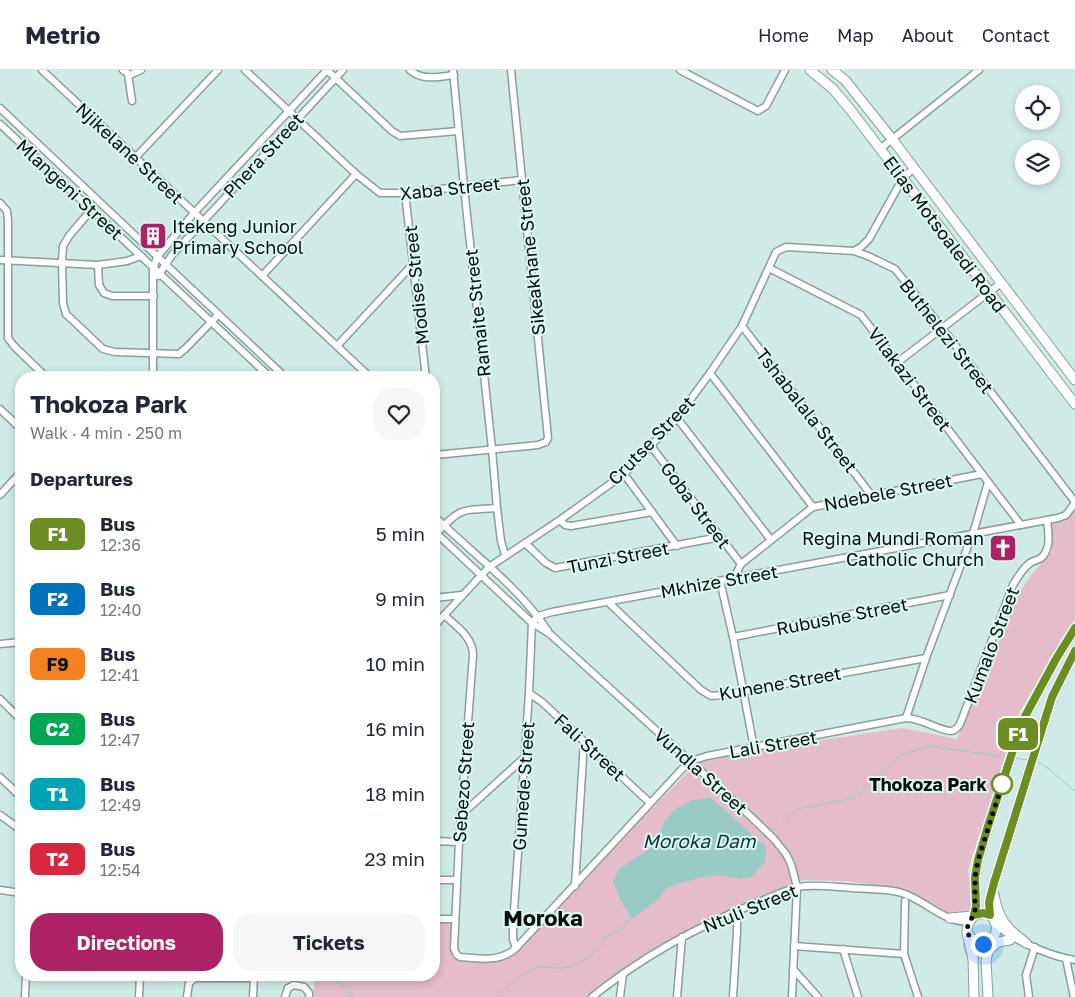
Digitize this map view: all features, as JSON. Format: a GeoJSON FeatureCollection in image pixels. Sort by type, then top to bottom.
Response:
{"type":"FeatureCollection","features":[{"type":"Feature","properties":{"kind":"main road","name":"Elias Motsoaledi Road"},"geometry":{"type":"LineString","coordinates":[[810,70],[833,89],[1075,404]]}},
{"type":"Feature","properties":{"kind":"main road","name":"Elias Motsoaledi Road"},"geometry":{"type":"LineString","coordinates":[[832,70],[845,80],[892,139],[1075,380]]}},
{"type":"Feature","properties":{"kind":"main road"},"geometry":{"type":"LineString","coordinates":[[1051,372],[1059,359]]}},
{"type":"Feature","properties":{"kind":"main road"},"geometry":{"type":"LineString","coordinates":[[973,959],[968,934],[976,906],[975,877],[978,860],[1028,709],[1075,628]]}},
{"type":"Feature","properties":{"kind":"main road"},"geometry":{"type":"LineString","coordinates":[[988,997],[987,953],[992,939],[994,921],[989,902],[1052,697],[1075,652]]}},
{"type":"Feature","properties":{"kind":"main road"},"geometry":{"type":"LineString","coordinates":[[992,892],[1002,922],[1026,944]]}},
{"type":"Feature","properties":{"kind":"main road"},"geometry":{"type":"LineString","coordinates":[[950,918],[972,918],[983,913],[994,921]]}},
{"type":"Feature","properties":{"kind":"main road"},"geometry":{"type":"LineString","coordinates":[[968,934],[974,942],[974,997]]}},
{"type":"Feature","properties":{"kind":"main road"},"geometry":{"type":"LineString","coordinates":[[974,942],[983,944],[992,939]]}},
{"type":"Feature","properties":{"kind":"main road"},"geometry":{"type":"LineString","coordinates":[[987,953],[995,944],[1010,940]]}},
{"type":"Feature","properties":{"kind":"street","name":"Njikelane Street"},"geometry":{"type":"LineString","coordinates":[[42,70],[364,371]]}},
{"type":"Feature","properties":{"kind":"street"},"geometry":{"type":"LineString","coordinates":[[132,100],[125,72],[133,74],[141,70]]}},
{"type":"Feature","properties":{"kind":"street"},"geometry":{"type":"LineString","coordinates":[[135,158],[218,70]]}},
{"type":"Feature","properties":{"kind":"street","name":"Xaba Street"},"geometry":{"type":"LineString","coordinates":[[245,70],[356,174],[380,193],[405,193],[522,180]]}},
{"type":"Feature","properties":{"kind":"street"},"geometry":{"type":"LineString","coordinates":[[327,70],[392,131],[400,136],[458,131]]}},
{"type":"Feature","properties":{"kind":"street","name":"Phera Street"},"geometry":{"type":"LineString","coordinates":[[157,257],[194,213],[327,70]]}},
{"type":"Feature","properties":{"kind":"street","name":"Phera Street"},"geometry":{"type":"LineString","coordinates":[[154,285],[164,264],[342,70]]}},
{"type":"Feature","properties":{"kind":"street"},"geometry":{"type":"LineString","coordinates":[[410,70],[423,78],[454,73]]}},
{"type":"Feature","properties":{"kind":"street","name":"Sikeakhane Street"},"geometry":{"type":"LineString","coordinates":[[492,449],[538,445],[546,442],[548,434],[511,70]]}},
{"type":"Feature","properties":{"kind":"street"},"geometry":{"type":"LineString","coordinates":[[680,70],[758,111],[766,106],[785,70]]}},
{"type":"Feature","properties":{"kind":"street"},"geometry":{"type":"LineString","coordinates":[[880,149],[979,70]]}},
{"type":"Feature","properties":{"kind":"street","name":"Ramaite Street"},"geometry":{"type":"LineString","coordinates":[[454,73],[458,131],[497,508],[501,541],[505,555]]}},
{"type":"Feature","properties":{"kind":"street","name":"Mlangeni Street"},"geometry":{"type":"LineString","coordinates":[[0,108],[279,371]]}},
{"type":"Feature","properties":{"kind":"street","name":"Mlangeni Street"},"geometry":{"type":"LineString","coordinates":[[0,124],[264,371]]}},
{"type":"Feature","properties":{"kind":"street"},"geometry":{"type":"LineString","coordinates":[[854,251],[869,239],[903,178],[914,168]]}},
{"type":"Feature","properties":{"kind":"street"},"geometry":{"type":"LineString","coordinates":[[262,276],[356,174]]}},
{"type":"Feature","properties":{"kind":"street","name":"Modise Street"},"geometry":{"type":"LineString","coordinates":[[405,193],[425,371]]}},
{"type":"Feature","properties":{"kind":"street"},"geometry":{"type":"LineString","coordinates":[[98,200],[65,242],[62,262],[64,309],[66,314],[76,324],[103,349],[115,352],[179,354],[218,314]]}},
{"type":"Feature","properties":{"kind":"street"},"geometry":{"type":"LineString","coordinates":[[0,203],[8,215],[8,338],[40,371]]}},
{"type":"Feature","properties":{"kind":"street"},"geometry":{"type":"LineString","coordinates":[[86,216],[96,214],[104,206]]}},
{"type":"Feature","properties":{"kind":"street","name":"Buthelezi Street"},"geometry":{"type":"LineString","coordinates":[[776,252],[786,247],[854,251],[895,269],[1075,502]]}},
{"type":"Feature","properties":{"kind":"street","name":"Crutse Street"},"geometry":{"type":"LineString","coordinates":[[440,619],[489,567],[560,520],[624,474],[678,418],[742,326],[776,252]]}},
{"type":"Feature","properties":{"kind":"street"},"geometry":{"type":"LineString","coordinates":[[0,260],[98,264],[127,261],[141,256]]}},
{"type":"Feature","properties":{"kind":"street"},"geometry":{"type":"LineString","coordinates":[[153,371],[154,267],[157,257]]}},
{"type":"Feature","properties":{"kind":"street"},"geometry":{"type":"LineString","coordinates":[[337,346],[414,263]]}},
{"type":"Feature","properties":{"kind":"street"},"geometry":{"type":"LineString","coordinates":[[98,264],[99,285],[104,293],[112,296],[154,296]]}},
{"type":"Feature","properties":{"kind":"street","name":"Vilakazi Street"},"geometry":{"type":"LineString","coordinates":[[769,268],[860,314],[1021,525]]}},
{"type":"Feature","properties":{"kind":"street"},"geometry":{"type":"LineString","coordinates":[[898,362],[1001,283]]}},
{"type":"Feature","properties":{"kind":"street","name":"Tshabalala Street"},"geometry":{"type":"LineString","coordinates":[[742,326],[872,496]]}},
{"type":"Feature","properties":{"kind":"street"},"geometry":{"type":"LineString","coordinates":[[710,373],[813,507]]}},
{"type":"Feature","properties":{"kind":"street"},"geometry":{"type":"LineString","coordinates":[[0,409],[15,423]]}},
{"type":"Feature","properties":{"kind":"street"},"geometry":{"type":"LineString","coordinates":[[678,418],[771,540]]}},
{"type":"Feature","properties":{"kind":"street","name":"Goba Street"},"geometry":{"type":"LineString","coordinates":[[651,446],[741,564]]}},
{"type":"Feature","properties":{"kind":"street"},"geometry":{"type":"LineString","coordinates":[[440,455],[492,449]]}},
{"type":"Feature","properties":{"kind":"street"},"geometry":{"type":"LineString","coordinates":[[624,474],[678,546]]}},
{"type":"Feature","properties":{"kind":"street","name":"Ndebele Street"},"geometry":{"type":"LineString","coordinates":[[733,580],[741,564],[813,507],[982,474]]}},
{"type":"Feature","properties":{"kind":"street"},"geometry":{"type":"LineString","coordinates":[[0,495],[15,479]]}},
{"type":"Feature","properties":{"kind":"street"},"geometry":{"type":"LineString","coordinates":[[906,718],[972,534],[988,482]]}},
{"type":"Feature","properties":{"kind":"street"},"geometry":{"type":"LineString","coordinates":[[1047,520],[1063,517],[1075,502]]}},
{"type":"Feature","properties":{"kind":"street"},"geometry":{"type":"LineString","coordinates":[[440,530],[461,511],[497,508]]}},
{"type":"Feature","properties":{"kind":"street"},"geometry":{"type":"LineString","coordinates":[[560,520],[565,525],[571,526],[652,512]]}},
{"type":"Feature","properties":{"kind":"street","name":"Mkhize Street"},"geometry":{"type":"LineString","coordinates":[[538,616],[1047,520]]}},
{"type":"Feature","properties":{"kind":"street","name":"Kumalo Street"},"geometry":{"type":"LineString","coordinates":[[958,728],[1012,585],[1023,570],[1040,558],[1046,550],[1049,536],[1047,520]]}},
{"type":"Feature","properties":{"kind":"street"},"geometry":{"type":"LineString","coordinates":[[440,522],[489,567]]}},
{"type":"Feature","properties":{"kind":"street","name":"Tunzi Street"},"geometry":{"type":"LineString","coordinates":[[525,543],[546,563],[555,568],[720,537]]}},
{"type":"Feature","properties":{"kind":"street"},"geometry":{"type":"LineString","coordinates":[[440,538],[482,574]]}},
{"type":"Feature","properties":{"kind":"street","name":"Vundla Street"},"geometry":{"type":"LineString","coordinates":[[489,567],[538,616],[550,634]]}},
{"type":"Feature","properties":{"kind":"street","name":"Vundla Street"},"geometry":{"type":"LineString","coordinates":[[482,574],[532,623],[550,634],[691,761],[782,848],[791,864],[797,888],[792,997]]}},
{"type":"Feature","properties":{"kind":"street"},"geometry":{"type":"LineString","coordinates":[[720,581],[733,637],[754,748]]}},
{"type":"Feature","properties":{"kind":"street","name":"Rubushe Street"},"geometry":{"type":"LineString","coordinates":[[733,637],[950,595]]}},
{"type":"Feature","properties":{"kind":"street"},"geometry":{"type":"LineString","coordinates":[[440,598],[462,596]]}},
{"type":"Feature","properties":{"kind":"street","name":"Kunene Street"},"geometry":{"type":"LineString","coordinates":[[608,602],[706,694],[717,696],[926,658]]}},
{"type":"Feature","properties":{"kind":"street","name":"Sebezo Street"},"geometry":{"type":"LineString","coordinates":[[444,615],[469,639],[473,649],[456,880],[454,949],[457,955],[462,957],[498,958],[507,955],[516,948]]}},
{"type":"Feature","properties":{"kind":"street"},"geometry":{"type":"LineString","coordinates":[[532,623],[538,616]]}},
{"type":"Feature","properties":{"kind":"street","name":"Gumede Street"},"geometry":{"type":"LineString","coordinates":[[516,948],[512,925],[530,693],[532,623]]}},
{"type":"Feature","properties":{"kind":"street"},"geometry":{"type":"LineString","coordinates":[[0,644],[15,643]]}},
{"type":"Feature","properties":{"kind":"street","name":"Fali Street"},"geometry":{"type":"LineString","coordinates":[[530,693],[650,803]]}},
{"type":"Feature","properties":{"kind":"street"},"geometry":{"type":"LineString","coordinates":[[0,699],[15,714]]}},
{"type":"Feature","properties":{"kind":"street","name":"Lali Street"},"geometry":{"type":"LineString","coordinates":[[691,761],[707,756],[906,718],[915,718],[949,731],[958,728]]}},
{"type":"Feature","properties":{"kind":"street"},"geometry":{"type":"LineString","coordinates":[[575,886],[584,741]]}},
{"type":"Feature","properties":{"kind":"street"},"geometry":{"type":"LineString","coordinates":[[462,814],[525,757]]}},
{"type":"Feature","properties":{"kind":"street"},"geometry":{"type":"LineString","coordinates":[[516,948],[691,761]]}},
{"type":"Feature","properties":{"kind":"street"},"geometry":{"type":"LineString","coordinates":[[0,777],[15,791]]}},
{"type":"Feature","properties":{"kind":"street"},"geometry":{"type":"LineString","coordinates":[[0,815],[15,826]]}},
{"type":"Feature","properties":{"kind":"street"},"geometry":{"type":"LineString","coordinates":[[440,841],[459,842]]}},
{"type":"Feature","properties":{"kind":"street"},"geometry":{"type":"LineString","coordinates":[[440,880],[456,880]]}},
{"type":"Feature","properties":{"kind":"street","name":"Ntuli Street"},"geometry":{"type":"LineString","coordinates":[[592,997],[654,952],[682,937],[737,911],[797,888],[832,887],[898,892],[916,898],[950,918],[968,934]]}},
{"type":"Feature","properties":{"kind":"street"},"geometry":{"type":"LineString","coordinates":[[0,890],[15,892]]}},
{"type":"Feature","properties":{"kind":"street"},"geometry":{"type":"LineString","coordinates":[[906,900],[904,954],[918,997]]}},
{"type":"Feature","properties":{"kind":"street"},"geometry":{"type":"LineString","coordinates":[[733,997],[737,911]]}},
{"type":"Feature","properties":{"kind":"street"},"geometry":{"type":"LineString","coordinates":[[440,919],[455,919]]}},
{"type":"Feature","properties":{"kind":"street"},"geometry":{"type":"LineString","coordinates":[[994,921],[1007,934],[1026,944],[1066,959],[1075,960]]}},
{"type":"Feature","properties":{"kind":"street"},"geometry":{"type":"LineString","coordinates":[[677,997],[682,937]]}},
{"type":"Feature","properties":{"kind":"street"},"geometry":{"type":"LineString","coordinates":[[992,939],[1010,940],[1026,944]]}},
{"type":"Feature","properties":{"kind":"street"},"geometry":{"type":"LineString","coordinates":[[794,946],[904,954]]}},
{"type":"Feature","properties":{"kind":"street"},"geometry":{"type":"LineString","coordinates":[[1029,997],[1026,975],[1035,948]]}},
{"type":"Feature","properties":{"kind":"street"},"geometry":{"type":"LineString","coordinates":[[843,949],[858,997]]}},
{"type":"Feature","properties":{"kind":"street"},"geometry":{"type":"LineString","coordinates":[[1066,959],[1074,997]]}},
{"type":"Feature","properties":{"kind":"street"},"geometry":{"type":"LineString","coordinates":[[794,969],[818,997]]}},
{"type":"Feature","properties":{"kind":"street"},"geometry":{"type":"LineString","coordinates":[[620,997],[623,974]]}},
{"type":"Feature","properties":{"kind":"street"},"geometry":{"type":"LineString","coordinates":[[25,997],[26,981]]}},
{"type":"Feature","properties":{"kind":"street"},"geometry":{"type":"LineString","coordinates":[[139,997],[140,981]]}},
{"type":"Feature","properties":{"kind":"street"},"geometry":{"type":"LineString","coordinates":[[188,997],[189,983],[191,981]]}},
{"type":"Feature","properties":{"kind":"street"},"geometry":{"type":"LineString","coordinates":[[253,997],[254,981]]}},
{"type":"Feature","properties":{"kind":"street"},"geometry":{"type":"LineString","coordinates":[[284,997],[288,988],[294,986],[304,987],[309,993],[309,997]]}},
{"type":"Feature","properties":{"kind":"shaded area","name":"Thokoza Park"},"geometry":{"type":"Polygon","coordinates":[[[1075,509],[1075,619],[1064,634],[1019,713],[968,869],[972,909],[948,918],[893,888],[847,881],[802,880],[740,906],[638,965],[596,997],[314,997],[314,981],[440,981],[440,920],[453,920],[458,955],[503,959],[697,763],[770,748],[903,728],[957,739],[1020,591],[1052,552],[1052,522],[1068,517],[1075,509]]]}},
{"type":"Feature","properties":{"kind":"water","name":"Moroka Dam"},"geometry":{"type":"Polygon","coordinates":[[[711,798],[766,847],[765,862],[751,877],[740,879],[719,875],[698,878],[668,887],[657,900],[632,919],[621,901],[613,881],[620,868],[654,846],[664,822],[674,810],[693,800],[711,798]]]}},
{"type":"Feature","properties":{"kind":"waterway"},"geometry":{"type":"LineString","coordinates":[[783,823],[798,809],[845,800],[859,794],[901,755],[930,746],[1006,757]]}},
{"type":"Feature","properties":{"kind":"waterway"},"geometry":{"type":"LineString","coordinates":[[1014,758],[1028,760]]}},
{"type":"Feature","properties":{"kind":"waterway"},"geometry":{"type":"LineString","coordinates":[[1037,762],[1045,766],[1075,791]]}},
{"type":"Feature","properties":{"kind":"waterway"},"geometry":{"type":"LineString","coordinates":[[761,843],[765,842]]}},
{"type":"Feature","properties":{"kind":"waterway"},"geometry":{"type":"LineString","coordinates":[[497,997],[516,979],[533,969],[539,967],[562,968],[582,962],[598,948],[605,937],[621,931],[632,915]]}},
{"type":"Feature","properties":{"kind":"waterway"},"geometry":{"type":"LineString","coordinates":[[337,981],[353,997]]}},
{"type":"Feature","properties":{"kind":"bus line","name":"F1"},"geometry":{"type":"LineString","coordinates":[[1075,628],[1023,720],[978,860],[975,877],[976,906],[974,915],[983,913],[990,915],[989,902],[994,883],[1045,716],[1057,685],[1075,651]]}},
{"type":"Feature","properties":{"kind":"place","name":"Itekeng Junior Primary School"},"geometry":{"type":"Point","coordinates":[153,236]}},
{"type":"Feature","properties":{"kind":"place","name":"Regina Mundi Roman Catholic Church"},"geometry":{"type":"Point","coordinates":[1003,548]}},
{"type":"Feature","properties":{"kind":"place","name":"Thokoza Park"},"geometry":{"type":"Point","coordinates":[1002,784]}},
{"type":"Feature","properties":{"kind":"district","name":"Moroka"},"geometry":{"type":"Point","coordinates":[543,917]}},
{"type":"Feature","properties":{"kind":"route"},"geometry":{"type":"LineString","coordinates":[[983,944],[976,944],[968,934],[967,928],[975,911],[975,877],[978,860],[1004,778],[1002,784]]}}]}
